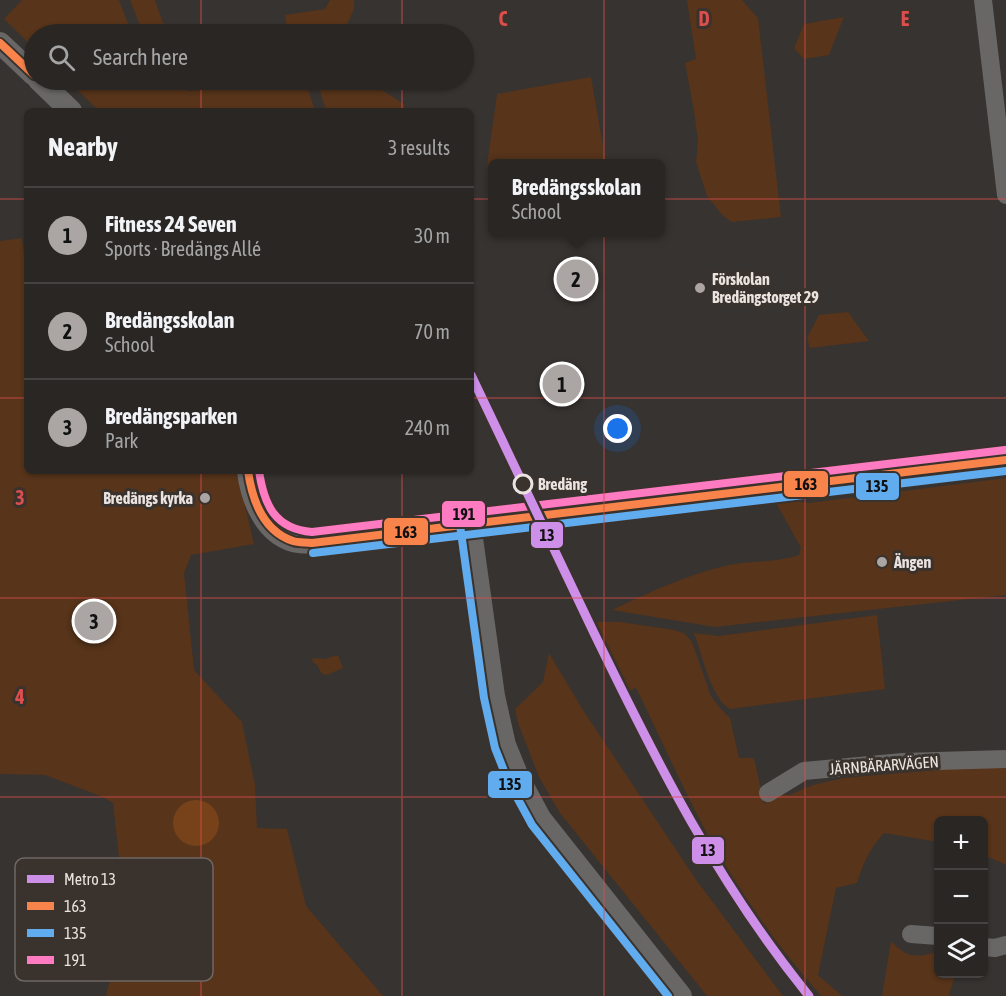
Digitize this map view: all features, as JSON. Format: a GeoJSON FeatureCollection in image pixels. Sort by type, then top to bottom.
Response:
{"type":"FeatureCollection","features":[{"type":"Feature","properties":{"kind":"street"},"geometry":{"type":"LineString","coordinates":[[983,0],[1006,195]]}},
{"type":"Feature","properties":{"kind":"street"},"geometry":{"type":"LineString","coordinates":[[0,43],[24,66]]}},
{"type":"Feature","properties":{"kind":"street"},"geometry":{"type":"LineString","coordinates":[[49,90],[68,108]]}},
{"type":"Feature","properties":{"kind":"street"},"geometry":{"type":"LineString","coordinates":[[248,474],[250,491],[270,527],[294,542],[312,543],[1006,460]]}},
{"type":"Feature","properties":{"kind":"street"},"geometry":{"type":"LineString","coordinates":[[470,525],[494,696],[505,745],[518,777],[540,818],[681,996]]}},
{"type":"Feature","properties":{"kind":"street","name":"JÄRNBÄRARVÄGEN"},"geometry":{"type":"LineString","coordinates":[[768,793],[804,771],[903,762],[1006,759]]}},
{"type":"Feature","properties":{"kind":"street"},"geometry":{"type":"LineString","coordinates":[[911,934],[934,936]]}},
{"type":"Feature","properties":{"kind":"street"},"geometry":{"type":"LineString","coordinates":[[988,947],[1006,945]]}},
{"type":"Feature","properties":{"kind":"shaded area"},"geometry":{"type":"Polygon","coordinates":[[[22,0],[119,0],[128,24],[24,24],[24,38],[4,19],[22,0]]]}},
{"type":"Feature","properties":{"kind":"shaded area"},"geometry":{"type":"Polygon","coordinates":[[[130,0],[155,0],[165,24],[139,24],[130,0]]]}},
{"type":"Feature","properties":{"kind":"shaded area"},"geometry":{"type":"Polygon","coordinates":[[[330,0],[354,0],[354,9],[347,24],[286,24],[285,15],[325,9],[330,0]]]}},
{"type":"Feature","properties":{"kind":"shaded area"},"geometry":{"type":"Polygon","coordinates":[[[687,0],[742,0],[758,18],[781,217],[732,222],[723,216],[707,196],[696,162],[698,141],[685,63],[696,59],[687,0]]]}},
{"type":"Feature","properties":{"kind":"shaded area"},"geometry":{"type":"Polygon","coordinates":[[[844,17],[829,55],[804,59],[794,48],[804,24],[844,17]]]}},
{"type":"Feature","properties":{"kind":"shaded area"},"geometry":{"type":"Polygon","coordinates":[[[591,77],[605,159],[488,159],[488,168],[487,166],[497,94],[591,77]]]}},
{"type":"Feature","properties":{"kind":"shaded area"},"geometry":{"type":"Polygon","coordinates":[[[77,90],[309,90],[314,108],[96,108],[77,90]]]}},
{"type":"Feature","properties":{"kind":"shaded area"},"geometry":{"type":"Polygon","coordinates":[[[382,90],[405,105],[404,108],[326,108],[320,91],[382,90]]]}},
{"type":"Feature","properties":{"kind":"shaded area"},"geometry":{"type":"Polygon","coordinates":[[[22,238],[24,254],[24,474],[238,474],[254,544],[191,555],[184,573],[194,670],[242,722],[255,785],[257,828],[287,829],[306,906],[383,996],[106,996],[110,981],[213,981],[213,858],[119,858],[113,803],[45,775],[0,774],[0,241],[22,238]]]}},
{"type":"Feature","properties":{"kind":"shaded area"},"geometry":{"type":"Polygon","coordinates":[[[848,312],[869,341],[810,348],[807,338],[819,315],[848,312]]]}},
{"type":"Feature","properties":{"kind":"shaded area","name":"Ängen"},"geometry":{"type":"Polygon","coordinates":[[[1006,478],[1006,595],[715,627],[612,610],[699,573],[738,563],[799,555],[801,548],[774,499],[809,503],[1006,478]]]}},
{"type":"Feature","properties":{"kind":"shaded area"},"geometry":{"type":"Polygon","coordinates":[[[877,615],[885,689],[730,709],[723,704],[712,686],[694,633],[719,636],[877,615]]]}},
{"type":"Feature","properties":{"kind":"shaded area"},"geometry":{"type":"Polygon","coordinates":[[[596,622],[620,622],[684,633],[692,642],[711,696],[730,718],[739,758],[753,758],[755,762],[764,804],[773,794],[789,795],[813,785],[843,778],[970,767],[1006,768],[1006,865],[988,857],[988,816],[934,816],[934,841],[884,833],[868,856],[857,883],[836,888],[818,975],[842,996],[821,996],[767,929],[724,864],[636,688],[630,690],[596,622]]]}},
{"type":"Feature","properties":{"kind":"shaded area"},"geometry":{"type":"Polygon","coordinates":[[[549,653],[583,710],[697,881],[783,996],[707,996],[560,813],[539,777],[518,723],[515,709],[543,682],[549,653]]]}},
{"type":"Feature","properties":{"kind":"shaded area"},"geometry":{"type":"Polygon","coordinates":[[[338,655],[343,668],[327,675],[322,674],[312,658],[324,659],[338,655]]]}},
{"type":"Feature","properties":{"kind":"shaded area"},"geometry":{"type":"Polygon","coordinates":[[[196,800],[212,807],[219,823],[212,839],[196,846],[180,839],[173,823],[180,807],[196,800]]]}},
{"type":"Feature","properties":{"kind":"shaded area"},"geometry":{"type":"Polygon","coordinates":[[[891,941],[907,954],[934,953],[934,978],[954,978],[949,996],[882,996],[891,941]]]}},
{"type":"Feature","properties":{"kind":"metro line","name":"13"},"geometry":{"type":"LineString","coordinates":[[474,381],[641,729],[691,821],[746,910],[776,954],[809,996]]}},
{"type":"Feature","properties":{"kind":"transit line","name":"163"},"geometry":{"type":"LineString","coordinates":[[0,43],[24,66]]}},
{"type":"Feature","properties":{"kind":"transit line","name":"191"},"geometry":{"type":"LineString","coordinates":[[260,474],[268,504],[280,520],[299,530],[312,532],[1005,450]]}},
{"type":"Feature","properties":{"kind":"transit line","name":"163"},"geometry":{"type":"LineString","coordinates":[[249,474],[256,503],[274,530],[295,542],[312,543],[1006,460]]}},
{"type":"Feature","properties":{"kind":"transit line","name":"135"},"geometry":{"type":"LineString","coordinates":[[313,553],[1006,471]]}},
{"type":"Feature","properties":{"kind":"transit line","name":"135"},"geometry":{"type":"LineString","coordinates":[[460,525],[484,698],[495,748],[508,781],[532,825],[668,996]]}},
{"type":"Feature","properties":{"kind":"place","name":"Bredängsskolan"},"geometry":{"type":"Point","coordinates":[576,279]}},
{"type":"Feature","properties":{"kind":"place","name":"Förskolan Bredängstorget 29"},"geometry":{"type":"Point","coordinates":[700,288]}},
{"type":"Feature","properties":{"kind":"place","name":"Fitness 24 Seven"},"geometry":{"type":"Point","coordinates":[562,384]}},
{"type":"Feature","properties":{"kind":"place","name":"Bredäng"},"geometry":{"type":"Point","coordinates":[523,484]}},
{"type":"Feature","properties":{"kind":"place","name":"Bredängs kyrka"},"geometry":{"type":"Point","coordinates":[205,498]}},
{"type":"Feature","properties":{"kind":"place","name":"Ängen"},"geometry":{"type":"Point","coordinates":[882,562]}},
{"type":"Feature","properties":{"kind":"place","name":"Bredängsparken"},"geometry":{"type":"Point","coordinates":[94,621]}}]}
